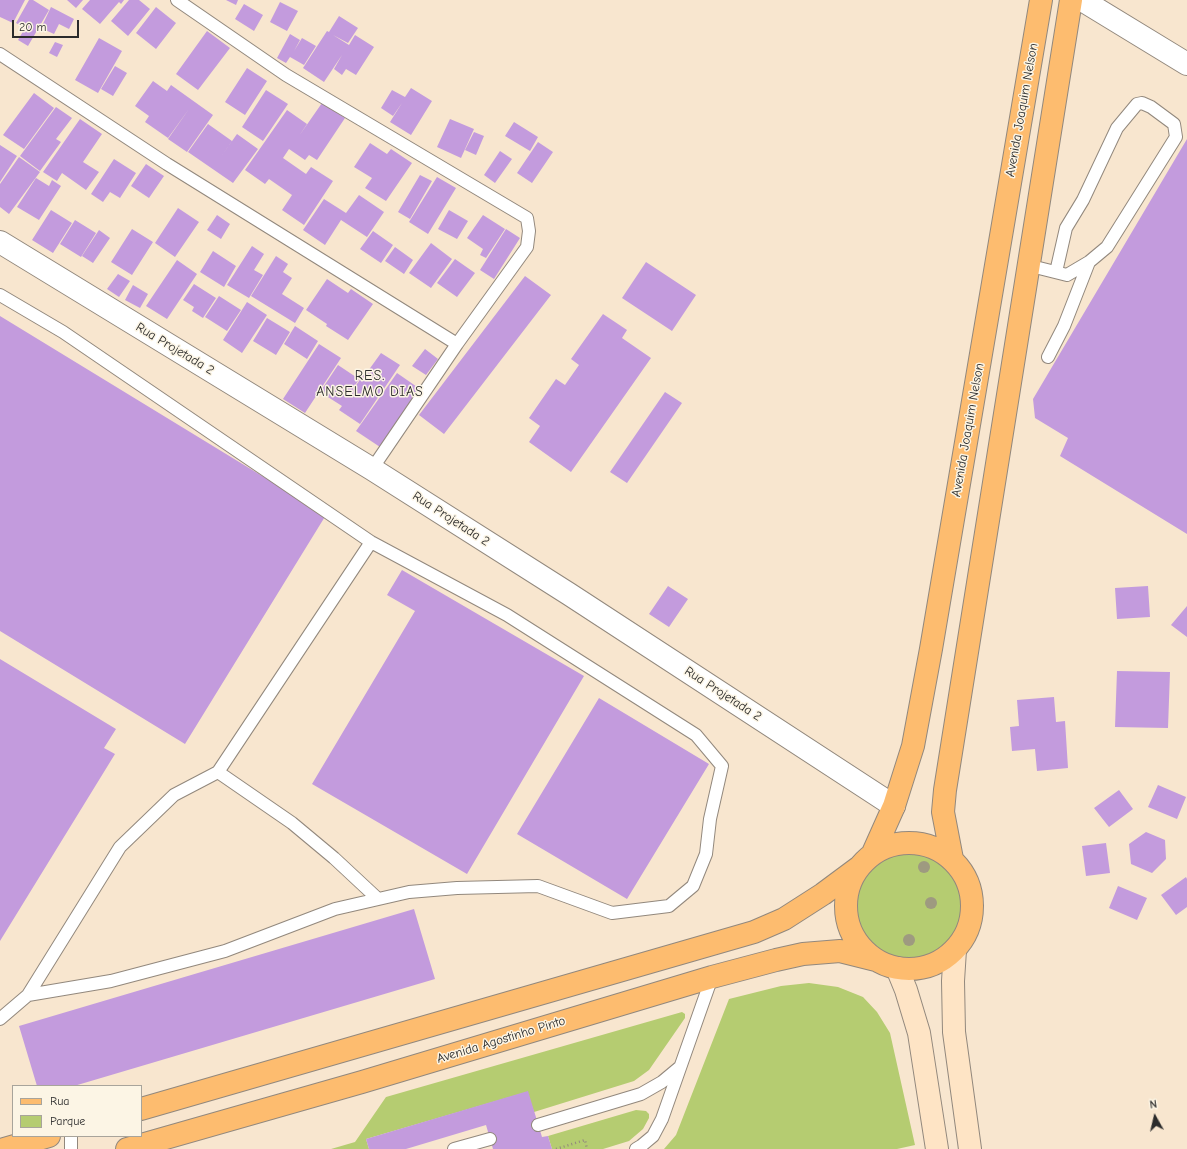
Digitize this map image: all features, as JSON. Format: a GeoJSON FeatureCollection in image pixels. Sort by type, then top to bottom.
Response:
{"type":"FeatureCollection","features":[{"type":"Feature","properties":{"kind":"main road","name":"Avenida Joaquim Nelson"},"geometry":{"type":"LineString","coordinates":[[865,861],[894,806],[913,746],[931,649],[1041,0]]}},
{"type":"Feature","properties":{"kind":"main road"},"geometry":{"type":"LineString","coordinates":[[952,859],[943,812],[945,790],[1071,0]]}},
{"type":"Feature","properties":{"kind":"main road"},"geometry":{"type":"LineString","coordinates":[[142,1110],[754,932],[784,919],[823,894],[865,861],[893,845],[914,842],[935,848],[952,859],[964,875],[972,894],[972,914],[967,933],[955,950],[938,962],[918,969],[897,968],[886,965],[876,960],[860,947],[849,928],[845,908],[848,887],[865,861]]}},
{"type":"Feature","properties":{"kind":"main road"},"geometry":{"type":"LineString","coordinates":[[955,950],[952,981],[954,1032],[969,1140]]}},
{"type":"Feature","properties":{"kind":"main road","name":"Avenida Agostinho Pinto"},"geometry":{"type":"LineString","coordinates":[[127,1149],[370,1079],[712,977],[803,954],[840,951],[876,960]]}},
{"type":"Feature","properties":{"kind":"main road"},"geometry":{"type":"LineString","coordinates":[[897,968],[906,990],[919,1033],[937,1144]]}},
{"type":"Feature","properties":{"kind":"main road"},"geometry":{"type":"LineString","coordinates":[[4,1149],[46,1137]]}},
{"type":"Feature","properties":{"kind":"street"},"geometry":{"type":"LineString","coordinates":[[1082,0],[1187,64]]}},
{"type":"Feature","properties":{"kind":"street","name":"Rua Projetada 2"},"geometry":{"type":"LineString","coordinates":[[0,242],[372,469],[569,594],[894,806]]}},
{"type":"Feature","properties":{"kind":"lane"},"geometry":{"type":"LineString","coordinates":[[177,0],[286,75],[527,218],[529,230],[527,247],[457,344],[372,469]]}},
{"type":"Feature","properties":{"kind":"lane"},"geometry":{"type":"LineString","coordinates":[[0,54],[166,164],[457,344]]}},
{"type":"Feature","properties":{"kind":"lane"},"geometry":{"type":"LineString","coordinates":[[1028,265],[1067,275],[1089,262],[1107,246],[1176,137],[1174,124],[1151,107],[1142,103],[1137,104],[1117,128],[1083,200],[1066,228],[1056,272]]}},
{"type":"Feature","properties":{"kind":"lane"},"geometry":{"type":"LineString","coordinates":[[1048,358],[1064,326],[1089,262]]}},
{"type":"Feature","properties":{"kind":"lane"},"geometry":{"type":"LineString","coordinates":[[0,295],[63,332],[371,542],[507,615],[696,735],[722,766],[710,819],[706,854],[693,886],[669,906],[612,913],[538,886],[457,888],[415,892],[335,909],[225,951],[111,981],[28,995]]}},
{"type":"Feature","properties":{"kind":"lane"},"geometry":{"type":"LineString","coordinates":[[0,1019],[28,995],[120,848],[174,795],[218,772],[371,542]]}},
{"type":"Feature","properties":{"kind":"lane"},"geometry":{"type":"LineString","coordinates":[[218,772],[292,823],[334,858],[378,899]]}},
{"type":"Feature","properties":{"kind":"lane"},"geometry":{"type":"LineString","coordinates":[[636,1149],[653,1136],[662,1119],[712,977]]}},
{"type":"Feature","properties":{"kind":"lane"},"geometry":{"type":"LineString","coordinates":[[538,1125],[641,1094],[662,1082],[681,1066]]}},
{"type":"Feature","properties":{"kind":"lane"},"geometry":{"type":"LineString","coordinates":[[71,1137],[71,1149]]}},
{"type":"Feature","properties":{"kind":"lane"},"geometry":{"type":"LineString","coordinates":[[454,1149],[490,1138]]}},
{"type":"Feature","properties":{"kind":"path"},"geometry":{"type":"LineString","coordinates":[[556,1149],[585,1140],[588,1149]]}},
{"type":"Feature","properties":{"kind":"green space"},"geometry":{"type":"Polygon","coordinates":[[[910,854],[931,858],[948,870],[960,887],[964,908],[960,929],[948,946],[931,958],[910,962],[889,958],[872,946],[860,929],[856,908],[860,887],[872,870],[889,858],[910,854]]]}},
{"type":"Feature","properties":{"kind":"green space"},"geometry":{"type":"Polygon","coordinates":[[[809,983],[838,987],[863,997],[877,1012],[890,1033],[915,1145],[897,1149],[664,1149],[676,1135],[729,999],[781,986],[809,983]]]}},
{"type":"Feature","properties":{"kind":"green space"},"geometry":{"type":"Polygon","coordinates":[[[682,1012],[685,1014],[685,1018],[649,1070],[634,1081],[534,1112],[527,1092],[366,1139],[369,1149],[331,1149],[355,1142],[386,1097],[682,1012]]]}},
{"type":"Feature","properties":{"kind":"green space"},"geometry":{"type":"Polygon","coordinates":[[[636,1110],[646,1111],[649,1114],[649,1118],[643,1129],[629,1141],[603,1149],[552,1149],[548,1136],[636,1110]]]}},
{"type":"Feature","properties":{"kind":"building"},"geometry":{"type":"Polygon","coordinates":[[[0,0],[25,0],[13,23],[0,17],[0,0]]]}},
{"type":"Feature","properties":{"kind":"building"},"geometry":{"type":"Polygon","coordinates":[[[29,0],[33,0],[49,10],[28,46],[18,40],[25,28],[16,23],[29,0]]]}},
{"type":"Feature","properties":{"kind":"building"},"geometry":{"type":"Polygon","coordinates":[[[67,0],[83,0],[76,8],[67,0]]]}},
{"type":"Feature","properties":{"kind":"building"},"geometry":{"type":"Polygon","coordinates":[[[90,0],[124,0],[121,4],[119,2],[100,24],[82,9],[90,0]]]}},
{"type":"Feature","properties":{"kind":"building"},"geometry":{"type":"Polygon","coordinates":[[[129,0],[139,0],[150,9],[128,36],[111,21],[129,0]]]}},
{"type":"Feature","properties":{"kind":"building"},"geometry":{"type":"Polygon","coordinates":[[[226,0],[238,0],[236,5],[226,0]]]}},
{"type":"Feature","properties":{"kind":"building"},"geometry":{"type":"Polygon","coordinates":[[[280,2],[298,11],[287,31],[270,22],[280,2]]]}},
{"type":"Feature","properties":{"kind":"building"},"geometry":{"type":"Polygon","coordinates":[[[244,4],[263,15],[254,31],[235,19],[244,4]]]}},
{"type":"Feature","properties":{"kind":"building"},"geometry":{"type":"Polygon","coordinates":[[[51,7],[74,19],[69,29],[59,24],[54,34],[41,28],[51,7]]]}},
{"type":"Feature","properties":{"kind":"building"},"geometry":{"type":"Polygon","coordinates":[[[156,7],[176,23],[156,49],[136,33],[156,7]]]}},
{"type":"Feature","properties":{"kind":"building"},"geometry":{"type":"Polygon","coordinates":[[[339,16],[358,28],[348,43],[333,35],[349,45],[355,35],[374,47],[356,75],[346,69],[342,75],[334,69],[342,55],[324,82],[303,68],[327,31],[329,32],[339,16]]]}},
{"type":"Feature","properties":{"kind":"building"},"geometry":{"type":"Polygon","coordinates":[[[207,31],[230,48],[198,90],[176,74],[207,31]]]}},
{"type":"Feature","properties":{"kind":"building"},"geometry":{"type":"Polygon","coordinates":[[[290,34],[300,40],[294,51],[302,38],[316,46],[304,65],[290,57],[286,63],[277,58],[290,34]]]}},
{"type":"Feature","properties":{"kind":"building"},"geometry":{"type":"Polygon","coordinates":[[[99,38],[122,51],[98,93],[75,80],[99,38]]]}},
{"type":"Feature","properties":{"kind":"building"},"geometry":{"type":"Polygon","coordinates":[[[55,42],[63,45],[57,57],[49,53],[55,42]]]}},
{"type":"Feature","properties":{"kind":"building"},"geometry":{"type":"Polygon","coordinates":[[[115,66],[127,73],[113,96],[101,89],[115,66]]]}},
{"type":"Feature","properties":{"kind":"building"},"geometry":{"type":"Polygon","coordinates":[[[247,68],[267,81],[245,115],[225,102],[247,68]]]}},
{"type":"Feature","properties":{"kind":"building"},"geometry":{"type":"Polygon","coordinates":[[[153,81],[167,91],[171,85],[213,115],[187,152],[168,139],[189,109],[168,138],[145,122],[149,116],[135,106],[153,81]]]}},
{"type":"Feature","properties":{"kind":"building"},"geometry":{"type":"Polygon","coordinates":[[[411,88],[432,101],[411,135],[390,122],[402,103],[393,116],[381,108],[392,90],[405,97],[411,88]]]}},
{"type":"Feature","properties":{"kind":"building"},"geometry":{"type":"Polygon","coordinates":[[[266,90],[288,104],[263,141],[242,127],[266,90]]]}},
{"type":"Feature","properties":{"kind":"building"},"geometry":{"type":"Polygon","coordinates":[[[34,93],[54,108],[24,149],[3,135],[34,93]]]}},
{"type":"Feature","properties":{"kind":"building"},"geometry":{"type":"Polygon","coordinates":[[[322,103],[345,118],[317,160],[309,155],[305,160],[289,149],[283,158],[306,174],[311,167],[333,181],[304,225],[282,210],[292,195],[269,179],[265,184],[245,170],[287,110],[307,124],[299,136],[322,103]]]}},
{"type":"Feature","properties":{"kind":"building"},"geometry":{"type":"Polygon","coordinates":[[[56,107],[72,118],[56,139],[61,142],[40,171],[20,156],[56,107]]]}},
{"type":"Feature","properties":{"kind":"building"},"geometry":{"type":"Polygon","coordinates":[[[80,119],[102,134],[83,162],[99,172],[86,190],[62,173],[57,181],[43,172],[80,119]]]}},
{"type":"Feature","properties":{"kind":"building"},"geometry":{"type":"Polygon","coordinates":[[[450,119],[474,129],[461,158],[437,147],[450,119]]]}},
{"type":"Feature","properties":{"kind":"building"},"geometry":{"type":"Polygon","coordinates":[[[514,122],[538,137],[530,151],[505,136],[514,122]]]}},
{"type":"Feature","properties":{"kind":"building"},"geometry":{"type":"Polygon","coordinates":[[[208,124],[232,141],[218,161],[237,134],[258,149],[233,183],[188,152],[208,124]]]}},
{"type":"Feature","properties":{"kind":"building"},"geometry":{"type":"Polygon","coordinates":[[[474,132],[484,136],[476,155],[465,150],[474,132]]]}},
{"type":"Feature","properties":{"kind":"building"},"geometry":{"type":"Polygon","coordinates":[[[1187,139],[1187,534],[1060,456],[1068,438],[1035,418],[1033,399],[1187,139]]]}},
{"type":"Feature","properties":{"kind":"building"},"geometry":{"type":"Polygon","coordinates":[[[538,142],[553,152],[532,183],[517,173],[538,142]]]}},
{"type":"Feature","properties":{"kind":"building"},"geometry":{"type":"Polygon","coordinates":[[[370,143],[387,154],[391,149],[412,163],[386,201],[365,188],[372,178],[354,167],[370,143]]]}},
{"type":"Feature","properties":{"kind":"building"},"geometry":{"type":"Polygon","coordinates":[[[0,145],[17,156],[0,182],[0,145]]]}},
{"type":"Feature","properties":{"kind":"building"},"geometry":{"type":"Polygon","coordinates":[[[500,151],[512,159],[495,183],[484,175],[500,151]]]}},
{"type":"Feature","properties":{"kind":"building"},"geometry":{"type":"Polygon","coordinates":[[[19,157],[40,172],[9,214],[0,207],[0,184],[19,157]]]}},
{"type":"Feature","properties":{"kind":"building"},"geometry":{"type":"Polygon","coordinates":[[[114,159],[136,173],[120,198],[110,192],[103,202],[91,194],[114,159]]]}},
{"type":"Feature","properties":{"kind":"building"},"geometry":{"type":"Polygon","coordinates":[[[146,164],[164,176],[149,198],[131,186],[146,164]]]}},
{"type":"Feature","properties":{"kind":"building"},"geometry":{"type":"Polygon","coordinates":[[[420,175],[432,181],[410,219],[398,212],[420,175]]]}},
{"type":"Feature","properties":{"kind":"building"},"geometry":{"type":"Polygon","coordinates":[[[437,177],[456,188],[428,234],[409,222],[437,177]]]}},
{"type":"Feature","properties":{"kind":"building"},"geometry":{"type":"Polygon","coordinates":[[[36,178],[49,186],[52,180],[61,186],[39,220],[17,207],[36,178]]]}},
{"type":"Feature","properties":{"kind":"building"},"geometry":{"type":"Polygon","coordinates":[[[359,195],[384,212],[367,237],[341,220],[325,245],[303,230],[324,199],[346,213],[359,195]]]}},
{"type":"Feature","properties":{"kind":"building"},"geometry":{"type":"Polygon","coordinates":[[[178,208],[199,222],[175,257],[155,243],[178,208]]]}},
{"type":"Feature","properties":{"kind":"building"},"geometry":{"type":"Polygon","coordinates":[[[51,210],[72,223],[53,253],[32,240],[51,210]]]}},
{"type":"Feature","properties":{"kind":"building"},"geometry":{"type":"Polygon","coordinates":[[[449,210],[468,221],[457,239],[438,229],[449,210]]]}},
{"type":"Feature","properties":{"kind":"building"},"geometry":{"type":"Polygon","coordinates":[[[217,215],[230,224],[221,239],[207,230],[217,215]]]}},
{"type":"Feature","properties":{"kind":"building"},"geometry":{"type":"Polygon","coordinates":[[[483,215],[505,229],[486,258],[480,255],[483,249],[467,238],[483,215]]]}},
{"type":"Feature","properties":{"kind":"building"},"geometry":{"type":"Polygon","coordinates":[[[75,220],[96,233],[81,257],[60,244],[75,220]]]}},
{"type":"Feature","properties":{"kind":"building"},"geometry":{"type":"Polygon","coordinates":[[[132,229],[153,242],[132,275],[111,262],[132,229]]]}},
{"type":"Feature","properties":{"kind":"building"},"geometry":{"type":"Polygon","coordinates":[[[506,229],[520,238],[494,279],[480,270],[506,229]]]}},
{"type":"Feature","properties":{"kind":"building"},"geometry":{"type":"Polygon","coordinates":[[[99,230],[110,238],[93,263],[82,256],[99,230]]]}},
{"type":"Feature","properties":{"kind":"building"},"geometry":{"type":"Polygon","coordinates":[[[373,231],[393,245],[381,263],[360,249],[373,231]]]}},
{"type":"Feature","properties":{"kind":"building"},"geometry":{"type":"Polygon","coordinates":[[[431,243],[452,259],[431,288],[409,273],[431,243]]]}},
{"type":"Feature","properties":{"kind":"building"},"geometry":{"type":"Polygon","coordinates":[[[252,246],[264,254],[254,270],[263,275],[249,298],[227,285],[252,246]]]}},
{"type":"Feature","properties":{"kind":"building"},"geometry":{"type":"Polygon","coordinates":[[[395,247],[413,260],[404,274],[385,261],[395,247]]]}},
{"type":"Feature","properties":{"kind":"building"},"geometry":{"type":"Polygon","coordinates":[[[213,251],[236,266],[224,287],[200,272],[213,251]]]}},
{"type":"Feature","properties":{"kind":"building"},"geometry":{"type":"Polygon","coordinates":[[[276,256],[288,264],[283,272],[292,278],[282,294],[304,308],[295,323],[251,296],[276,256]]]}},
{"type":"Feature","properties":{"kind":"building"},"geometry":{"type":"Polygon","coordinates":[[[455,259],[475,273],[457,297],[437,283],[455,259]]]}},
{"type":"Feature","properties":{"kind":"building"},"geometry":{"type":"Polygon","coordinates":[[[177,260],[197,274],[167,319],[146,306],[177,260]]]}},
{"type":"Feature","properties":{"kind":"building"},"geometry":{"type":"Polygon","coordinates":[[[646,262],[696,295],[672,331],[622,298],[646,262]]]}},
{"type":"Feature","properties":{"kind":"building"},"geometry":{"type":"Polygon","coordinates":[[[118,274],[130,281],[119,297],[107,289],[118,274]]]}},
{"type":"Feature","properties":{"kind":"building"},"geometry":{"type":"Polygon","coordinates":[[[525,276],[551,295],[444,434],[419,415],[525,276]]]}},
{"type":"Feature","properties":{"kind":"building"},"geometry":{"type":"Polygon","coordinates":[[[327,279],[348,293],[351,289],[373,304],[348,340],[326,326],[327,324],[306,310],[327,279]]]}},
{"type":"Feature","properties":{"kind":"building"},"geometry":{"type":"Polygon","coordinates":[[[194,284],[216,298],[203,318],[192,311],[194,307],[183,300],[194,284]]]}},
{"type":"Feature","properties":{"kind":"building"},"geometry":{"type":"Polygon","coordinates":[[[133,285],[148,294],[140,308],[125,300],[133,285]]]}},
{"type":"Feature","properties":{"kind":"building"},"geometry":{"type":"Polygon","coordinates":[[[219,296],[241,310],[227,331],[205,317],[219,296]]]}},
{"type":"Feature","properties":{"kind":"building"},"geometry":{"type":"Polygon","coordinates":[[[247,302],[267,315],[242,353],[223,340],[247,302]]]}},
{"type":"Feature","properties":{"kind":"building"},"geometry":{"type":"Polygon","coordinates":[[[603,314],[627,330],[622,338],[651,358],[571,472],[529,442],[540,426],[529,418],[556,379],[565,385],[579,365],[571,359],[603,314]]]}},
{"type":"Feature","properties":{"kind":"building"},"geometry":{"type":"Polygon","coordinates":[[[0,316],[326,515],[185,744],[0,631],[0,316]]]}},
{"type":"Feature","properties":{"kind":"building"},"geometry":{"type":"Polygon","coordinates":[[[267,318],[290,332],[276,355],[253,341],[267,318]]]}},
{"type":"Feature","properties":{"kind":"building"},"geometry":{"type":"Polygon","coordinates":[[[295,326],[318,341],[307,359],[284,344],[295,326]]]}},
{"type":"Feature","properties":{"kind":"building"},"geometry":{"type":"Polygon","coordinates":[[[319,344],[341,358],[305,413],[283,399],[319,344]]]}},
{"type":"Feature","properties":{"kind":"building"},"geometry":{"type":"Polygon","coordinates":[[[425,349],[438,359],[426,375],[412,366],[425,349]]]}},
{"type":"Feature","properties":{"kind":"building"},"geometry":{"type":"Polygon","coordinates":[[[381,353],[400,365],[360,424],[339,410],[342,406],[320,392],[338,365],[359,379],[350,394],[366,371],[380,380],[368,371],[381,353]]]}},
{"type":"Feature","properties":{"kind":"building"},"geometry":{"type":"Polygon","coordinates":[[[397,373],[420,389],[380,447],[356,431],[397,373]]]}},
{"type":"Feature","properties":{"kind":"building"},"geometry":{"type":"Polygon","coordinates":[[[665,392],[682,403],[627,483],[610,472],[665,392]]]}},
{"type":"Feature","properties":{"kind":"building"},"geometry":{"type":"Polygon","coordinates":[[[402,570],[584,676],[467,874],[312,784],[415,611],[387,595],[402,570]]]}},
{"type":"Feature","properties":{"kind":"building"},"geometry":{"type":"Polygon","coordinates":[[[668,586],[688,599],[669,627],[649,614],[668,586]]]}},
{"type":"Feature","properties":{"kind":"building"},"geometry":{"type":"Polygon","coordinates":[[[1148,586],[1150,617],[1117,619],[1115,588],[1148,586]]]}},
{"type":"Feature","properties":{"kind":"building"},"geometry":{"type":"Polygon","coordinates":[[[1187,606],[1187,637],[1171,625],[1187,606]]]}},
{"type":"Feature","properties":{"kind":"building"},"geometry":{"type":"Polygon","coordinates":[[[0,659],[116,729],[104,748],[115,754],[0,941],[0,659]]]}},
{"type":"Feature","properties":{"kind":"building"},"geometry":{"type":"Polygon","coordinates":[[[1117,671],[1170,672],[1168,728],[1115,727],[1117,671]]]}},
{"type":"Feature","properties":{"kind":"building"},"geometry":{"type":"Polygon","coordinates":[[[1054,697],[1056,722],[1065,721],[1068,768],[1037,771],[1035,749],[1012,751],[1010,727],[1019,726],[1017,700],[1054,697]]]}},
{"type":"Feature","properties":{"kind":"building"},"geometry":{"type":"Polygon","coordinates":[[[599,698],[709,764],[627,899],[517,834],[599,698]]]}},
{"type":"Feature","properties":{"kind":"building"},"geometry":{"type":"Polygon","coordinates":[[[1158,785],[1186,797],[1177,819],[1148,807],[1158,785]]]}},
{"type":"Feature","properties":{"kind":"building"},"geometry":{"type":"Polygon","coordinates":[[[1119,790],[1133,809],[1109,827],[1094,808],[1119,790]]]}},
{"type":"Feature","properties":{"kind":"building"},"geometry":{"type":"Polygon","coordinates":[[[1146,832],[1165,840],[1166,859],[1152,873],[1131,864],[1129,844],[1146,832]]]}},
{"type":"Feature","properties":{"kind":"building"},"geometry":{"type":"Polygon","coordinates":[[[1106,843],[1110,873],[1086,876],[1082,846],[1106,843]]]}},
{"type":"Feature","properties":{"kind":"building"},"geometry":{"type":"Polygon","coordinates":[[[1186,877],[1187,907],[1176,915],[1161,895],[1186,877]]]}},
{"type":"Feature","properties":{"kind":"building"},"geometry":{"type":"Polygon","coordinates":[[[1118,886],[1147,898],[1137,920],[1109,908],[1118,886]]]}},
{"type":"Feature","properties":{"kind":"building"},"geometry":{"type":"Polygon","coordinates":[[[414,909],[435,979],[77,1085],[37,1085],[19,1026],[414,909]]]}},
{"type":"Feature","properties":{"kind":"building"},"geometry":{"type":"Polygon","coordinates":[[[528,1091],[542,1137],[548,1136],[552,1149],[493,1149],[486,1125],[406,1149],[369,1149],[366,1139],[528,1091]]]}},
{"type":"Feature","properties":{"kind":"district","name":"RES. ANSELMO DIAS"},"geometry":{"type":"Point","coordinates":[370,384]}}]}
